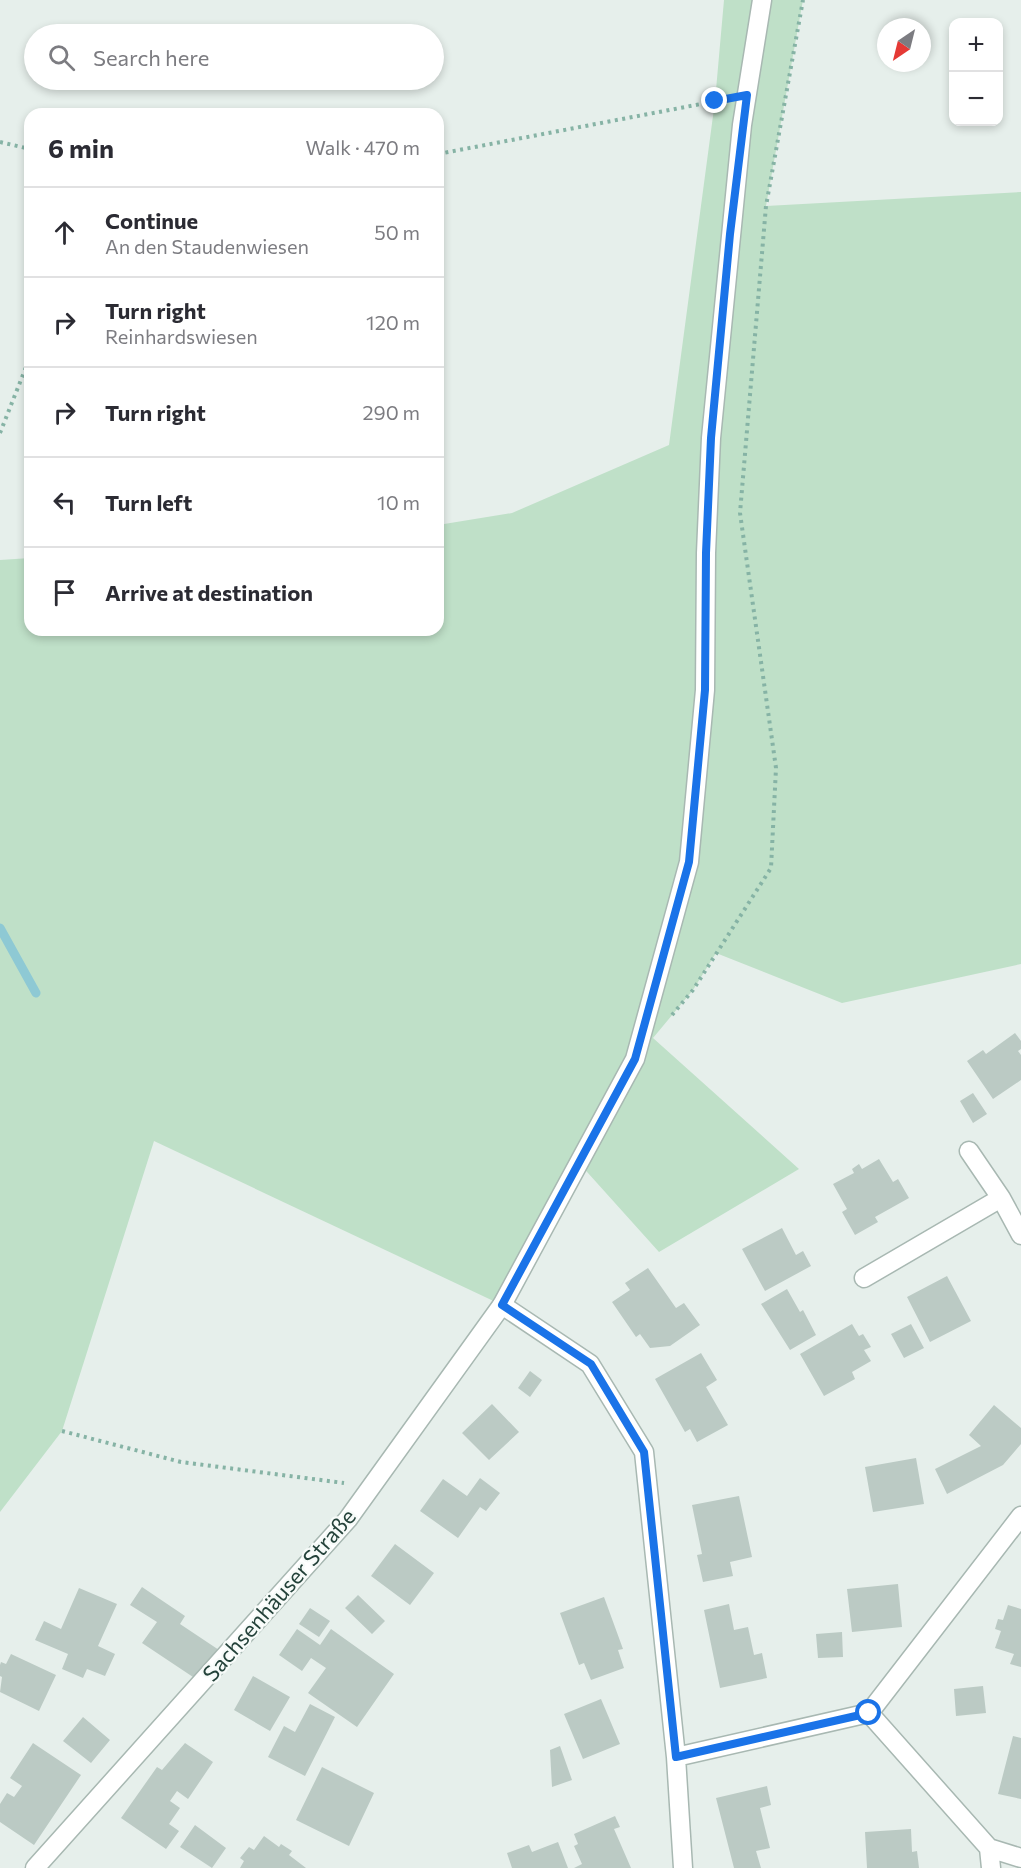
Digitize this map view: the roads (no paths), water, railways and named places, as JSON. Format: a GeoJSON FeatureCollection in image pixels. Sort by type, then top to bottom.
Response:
{"type":"FeatureCollection","features":[{"type":"Feature","properties":{"kind":"street","name":"Sachsenhäuser Straße"},"geometry":{"type":"LineString","coordinates":[[35,1868],[348,1519],[372,1487],[502,1305],[635,1059],[689,862],[705,690],[706,553],[711,438],[730,234],[747,95],[762,0]]}},
{"type":"Feature","properties":{"kind":"street"},"geometry":{"type":"LineString","coordinates":[[969,1152],[1001,1198],[1021,1235]]}},
{"type":"Feature","properties":{"kind":"street"},"geometry":{"type":"LineString","coordinates":[[864,1278],[1001,1198]]}},
{"type":"Feature","properties":{"kind":"street"},"geometry":{"type":"LineString","coordinates":[[502,1305],[591,1364],[644,1452],[676,1757],[683,1868]]}},
{"type":"Feature","properties":{"kind":"street"},"geometry":{"type":"LineString","coordinates":[[676,1757],[869,1713],[1021,1516]]}},
{"type":"Feature","properties":{"kind":"street"},"geometry":{"type":"LineString","coordinates":[[869,1713],[989,1848],[1021,1858]]}},
{"type":"Feature","properties":{"kind":"street"},"geometry":{"type":"LineString","coordinates":[[989,1848],[991,1868]]}},
{"type":"Feature","properties":{"kind":"waterway"},"geometry":{"type":"LineString","coordinates":[[0,928],[36,993]]}}]}
